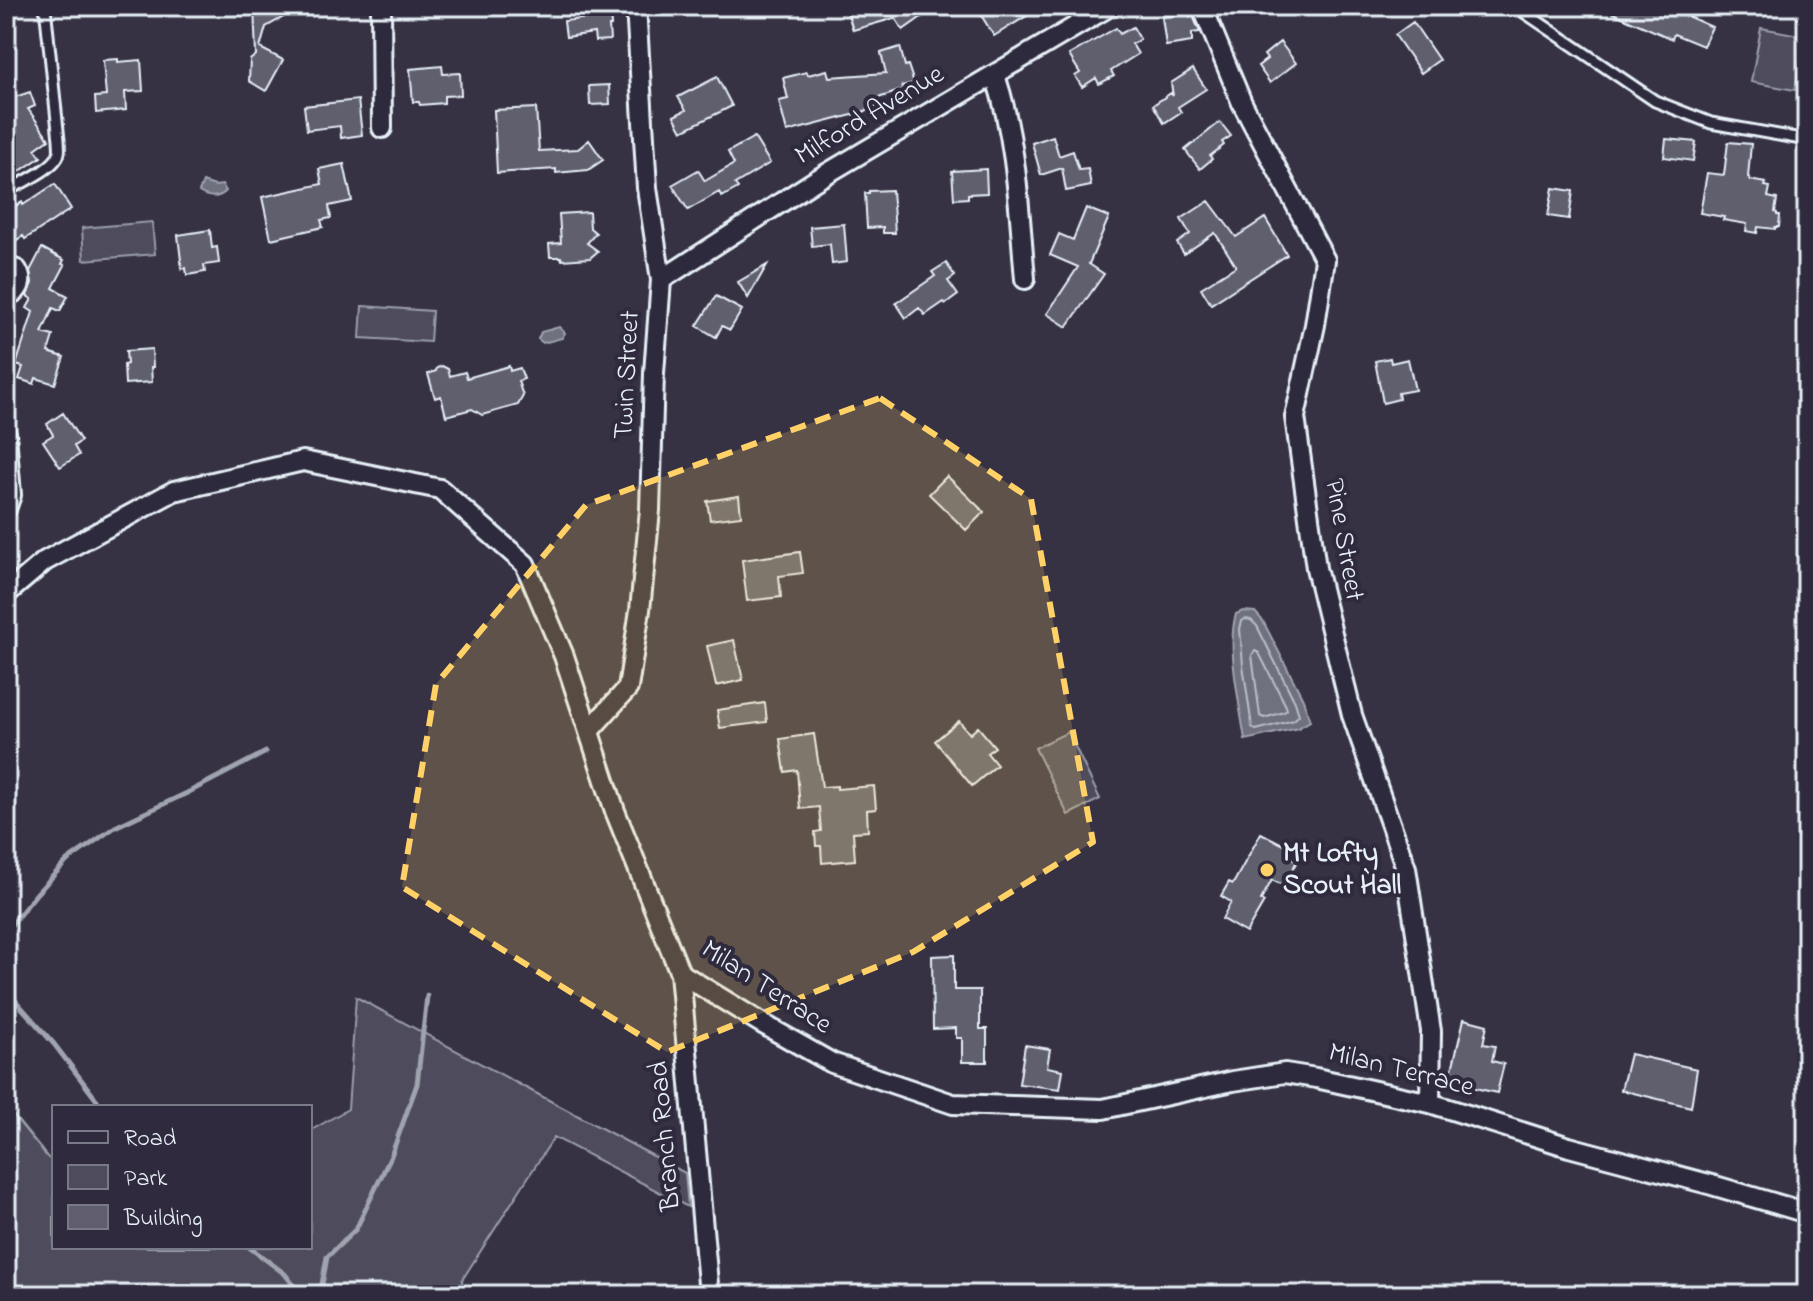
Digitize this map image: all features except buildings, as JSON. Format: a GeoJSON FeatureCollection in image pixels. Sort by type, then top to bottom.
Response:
{"type":"FeatureCollection","features":[{"type":"Feature","properties":{"kind":"street"},"geometry":{"type":"LineString","coordinates":[[381,6],[382,128]]}},
{"type":"Feature","properties":{"kind":"street","name":"Twin Street"},"geometry":{"type":"LineString","coordinates":[[589,731],[628,688],[647,537],[661,280],[647,188],[636,6]]}},
{"type":"Feature","properties":{"kind":"street","name":"Milford Avenue"},"geometry":{"type":"LineString","coordinates":[[661,280],[816,180],[1110,6]]}},
{"type":"Feature","properties":{"kind":"street","name":"Pine Street"},"geometry":{"type":"LineString","coordinates":[[1202,6],[1242,103],[1325,260],[1295,417],[1316,568],[1352,715],[1406,868],[1431,1031],[1430,1103]]}},
{"type":"Feature","properties":{"kind":"street"},"geometry":{"type":"LineString","coordinates":[[995,75],[1004,101],[1016,177],[1025,279]]}},
{"type":"Feature","properties":{"kind":"street"},"geometry":{"type":"LineString","coordinates":[[6,266],[17,270],[21,279],[19,288],[6,295]]}},
{"type":"Feature","properties":{"kind":"street"},"geometry":{"type":"LineString","coordinates":[[6,434],[11,495],[6,509]]}},
{"type":"Feature","properties":{"kind":"street","name":"Milan Terrace"},"geometry":{"type":"LineString","coordinates":[[6,594],[45,561],[174,491],[303,461],[440,489],[525,564],[564,656],[615,811],[680,973],[832,1063],[953,1104],[1103,1109],[1285,1073],[1430,1103],[1569,1147],[1807,1213]]}},
{"type":"Feature","properties":{"kind":"street","name":"Branch Road"},"geometry":{"type":"LineString","coordinates":[[680,973],[709,1295]]}},
{"type":"Feature","properties":{"kind":"lane"},"geometry":{"type":"LineString","coordinates":[[6,19],[9,18],[9,6]]}},
{"type":"Feature","properties":{"kind":"lane"},"geometry":{"type":"LineString","coordinates":[[6,191],[46,168],[59,155],[45,6]]}},
{"type":"Feature","properties":{"kind":"lane"},"geometry":{"type":"LineString","coordinates":[[1515,6],[1655,101],[1711,123],[1807,140]]}},
{"type":"Feature","properties":{"kind":"highlighted area"},"geometry":{"type":"Polygon","coordinates":[[[880,398],[1031,499],[1093,842],[913,952],[667,1052],[402,887],[436,684],[586,505],[880,398]]]}},
{"type":"Feature","properties":{"kind":"green space"},"geometry":{"type":"Polygon","coordinates":[[[1761,28],[1805,36],[1795,90],[1751,82],[1761,28]]]}},
{"type":"Feature","properties":{"kind":"green space"},"geometry":{"type":"Polygon","coordinates":[[[152,222],[155,254],[84,260],[82,228],[152,222]]]}},
{"type":"Feature","properties":{"kind":"green space"},"geometry":{"type":"Polygon","coordinates":[[[362,306],[432,311],[430,342],[360,338],[362,306]]]}},
{"type":"Feature","properties":{"kind":"green space"},"geometry":{"type":"Polygon","coordinates":[[[1068,732],[1100,799],[1068,815],[1035,748],[1068,732]]]}},
{"type":"Feature","properties":{"kind":"green space"},"geometry":{"type":"Polygon","coordinates":[[[356,997],[685,1173],[688,1207],[554,1137],[462,1280],[463,1295],[6,1295],[6,1106],[52,1160],[52,1249],[312,1249],[312,1130],[348,1109],[356,997]]]}},
{"type":"Feature","properties":{"kind":"water"},"geometry":{"type":"Polygon","coordinates":[[[203,182],[222,185],[226,191],[213,197],[206,196],[199,192],[203,182]]]}},
{"type":"Feature","properties":{"kind":"water"},"geometry":{"type":"Polygon","coordinates":[[[559,327],[565,333],[562,338],[543,343],[538,339],[541,332],[559,327]]]}},
{"type":"Feature","properties":{"kind":"water"},"geometry":{"type":"Polygon","coordinates":[[[1255,612],[1263,621],[1303,699],[1310,721],[1298,728],[1245,740],[1232,642],[1236,614],[1255,612]]]}},
{"type":"Feature","properties":{"kind":"waterway"},"geometry":{"type":"LineString","coordinates":[[6,935],[37,893],[67,861],[115,827],[266,752]]}},
{"type":"Feature","properties":{"kind":"waterway"},"geometry":{"type":"LineString","coordinates":[[6,990],[54,1044],[100,1105]]}},
{"type":"Feature","properties":{"kind":"waterway"},"geometry":{"type":"LineString","coordinates":[[320,1295],[327,1257],[356,1229],[391,1156],[417,1084],[427,996]]}},
{"type":"Feature","properties":{"kind":"waterway"},"geometry":{"type":"LineString","coordinates":[[252,1249],[285,1274],[301,1295]]}},
{"type":"Feature","properties":{"kind":"place","name":"Mt Lofty Scout Hall"},"geometry":{"type":"Point","coordinates":[1267,870]}}]}
